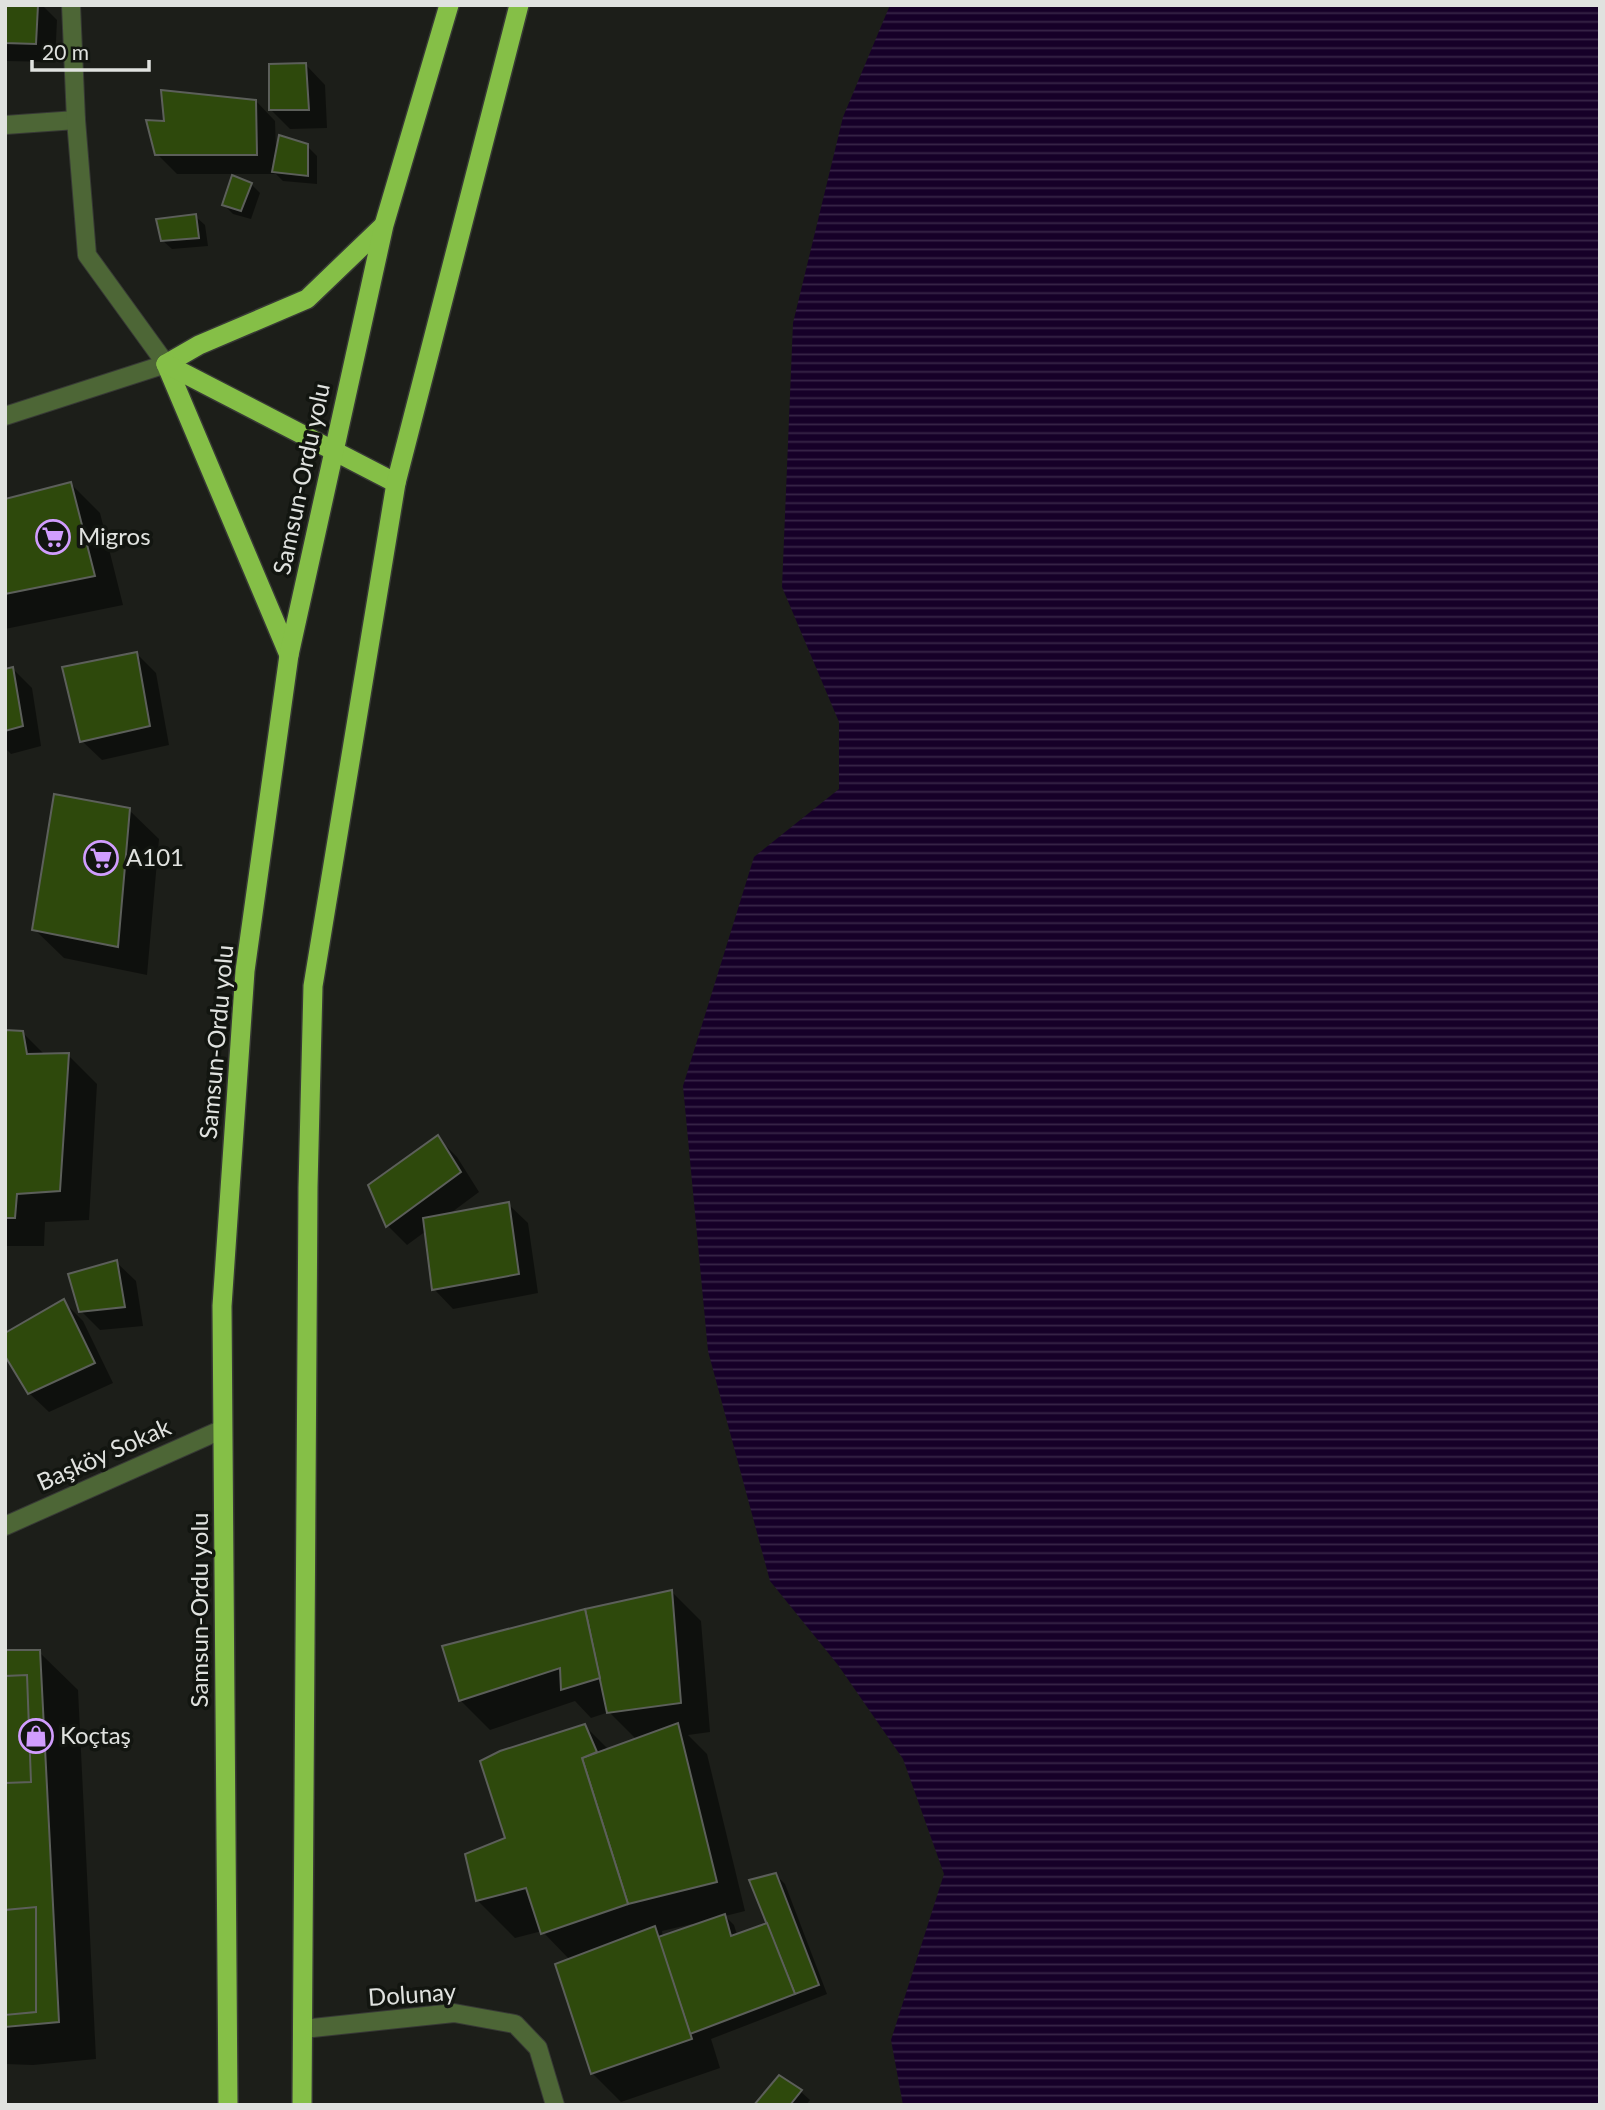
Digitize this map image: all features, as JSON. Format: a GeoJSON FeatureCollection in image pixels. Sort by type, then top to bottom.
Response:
{"type":"FeatureCollection","features":[{"type":"Feature","properties":{"kind":"highway","name":"Samsun-Ordu yolu"},"geometry":{"type":"LineString","coordinates":[[228,2105],[222,1306],[245,971],[289,654],[384,225],[449,5]]}},
{"type":"Feature","properties":{"kind":"highway"},"geometry":{"type":"LineString","coordinates":[[302,2105],[307,1201],[313,986],[396,483],[519,5]]}},
{"type":"Feature","properties":{"kind":"highway"},"geometry":{"type":"LineString","coordinates":[[166,364],[199,345],[307,299],[384,225]]}},
{"type":"Feature","properties":{"kind":"highway"},"geometry":{"type":"LineString","coordinates":[[166,364],[396,483]]}},
{"type":"Feature","properties":{"kind":"highway"},"geometry":{"type":"LineString","coordinates":[[166,364],[289,654]]}},
{"type":"Feature","properties":{"kind":"street"},"geometry":{"type":"LineString","coordinates":[[5,416],[166,364],[87,255],[76,120],[71,5]]}},
{"type":"Feature","properties":{"kind":"street"},"geometry":{"type":"LineString","coordinates":[[5,125],[76,120]]}},
{"type":"Feature","properties":{"kind":"street","name":"Başköy Sokak"},"geometry":{"type":"LineString","coordinates":[[5,1526],[223,1429]]}},
{"type":"Feature","properties":{"kind":"street","name":"Dolunay"},"geometry":{"type":"LineString","coordinates":[[303,2029],[454,2013],[515,2024],[538,2048],[555,2105]]}},
{"type":"Feature","properties":{"kind":"shaded area"},"geometry":{"type":"Polygon","coordinates":[[[890,5],[1600,5],[1600,2105],[903,2105],[891,2040],[944,1874],[903,1759],[838,1665],[770,1581],[708,1351],[683,1086],[754,857],[839,789],[839,722],[782,587],[793,323],[843,117],[890,5]]]}},
{"type":"Feature","properties":{"kind":"building"},"geometry":{"type":"Polygon","coordinates":[[[5,5],[38,5],[36,44],[5,43],[5,5]]]}},
{"type":"Feature","properties":{"kind":"building"},"geometry":{"type":"Polygon","coordinates":[[[306,63],[309,110],[269,110],[269,64],[306,63]]]}},
{"type":"Feature","properties":{"kind":"building"},"geometry":{"type":"Polygon","coordinates":[[[161,90],[256,100],[257,155],[155,155],[146,120],[164,121],[161,90]]]}},
{"type":"Feature","properties":{"kind":"building"},"geometry":{"type":"Polygon","coordinates":[[[279,135],[308,144],[308,176],[272,172],[279,135]]]}},
{"type":"Feature","properties":{"kind":"building"},"geometry":{"type":"Polygon","coordinates":[[[232,175],[252,183],[241,211],[222,205],[232,175]]]}},
{"type":"Feature","properties":{"kind":"building"},"geometry":{"type":"Polygon","coordinates":[[[196,214],[199,238],[161,241],[156,219],[196,214]]]}},
{"type":"Feature","properties":{"kind":"building"},"geometry":{"type":"Polygon","coordinates":[[[71,482],[95,576],[5,594],[5,499],[71,482]]]}},
{"type":"Feature","properties":{"kind":"building"},"geometry":{"type":"Polygon","coordinates":[[[137,652],[150,726],[80,742],[62,667],[137,652]]]}},
{"type":"Feature","properties":{"kind":"building"},"geometry":{"type":"Polygon","coordinates":[[[13,667],[23,726],[5,731],[5,669],[13,667]]]}},
{"type":"Feature","properties":{"kind":"building"},"geometry":{"type":"Polygon","coordinates":[[[54,794],[130,808],[118,947],[32,930],[54,794]]]}},
{"type":"Feature","properties":{"kind":"building"},"geometry":{"type":"Polygon","coordinates":[[[5,1030],[23,1031],[27,1054],[69,1053],[60,1191],[17,1194],[15,1218],[5,1218],[5,1030]]]}},
{"type":"Feature","properties":{"kind":"building"},"geometry":{"type":"Polygon","coordinates":[[[438,1135],[461,1172],[386,1227],[368,1185],[438,1135]]]}},
{"type":"Feature","properties":{"kind":"building"},"geometry":{"type":"Polygon","coordinates":[[[509,1202],[519,1274],[432,1290],[423,1218],[509,1202]]]}},
{"type":"Feature","properties":{"kind":"building"},"geometry":{"type":"Polygon","coordinates":[[[117,1260],[125,1307],[79,1312],[68,1274],[117,1260]]]}},
{"type":"Feature","properties":{"kind":"building"},"geometry":{"type":"Polygon","coordinates":[[[64,1299],[95,1363],[28,1394],[5,1356],[5,1333],[64,1299]]]}},
{"type":"Feature","properties":{"kind":"building"},"geometry":{"type":"Polygon","coordinates":[[[672,1590],[681,1703],[607,1713],[585,1609],[672,1590]]]}},
{"type":"Feature","properties":{"kind":"building"},"geometry":{"type":"Polygon","coordinates":[[[585,1609],[600,1678],[561,1690],[560,1668],[459,1701],[442,1646],[585,1609]]]}},
{"type":"Feature","properties":{"kind":"building"},"geometry":{"type":"Polygon","coordinates":[[[5,1650],[40,1650],[59,2022],[5,2027],[5,1650]]]}},
{"type":"Feature","properties":{"kind":"building"},"geometry":{"type":"Polygon","coordinates":[[[27,1675],[31,1782],[5,1783],[5,1676],[27,1675]]]}},
{"type":"Feature","properties":{"kind":"building"},"geometry":{"type":"Polygon","coordinates":[[[678,1723],[717,1882],[628,1904],[582,1758],[678,1723]]]}},
{"type":"Feature","properties":{"kind":"building"},"geometry":{"type":"Polygon","coordinates":[[[585,1724],[597,1752],[582,1758],[628,1904],[541,1934],[526,1888],[476,1901],[465,1854],[505,1838],[480,1761],[500,1751],[585,1724]]]}},
{"type":"Feature","properties":{"kind":"building"},"geometry":{"type":"Polygon","coordinates":[[[776,1873],[819,1985],[795,1994],[749,1880],[776,1873]]]}},
{"type":"Feature","properties":{"kind":"building"},"geometry":{"type":"Polygon","coordinates":[[[36,1907],[36,2012],[5,2015],[5,1910],[36,1907]]]}},
{"type":"Feature","properties":{"kind":"building"},"geometry":{"type":"Polygon","coordinates":[[[725,1914],[731,1936],[767,1923],[795,1994],[690,2034],[658,1937],[725,1914]]]}},
{"type":"Feature","properties":{"kind":"building"},"geometry":{"type":"Polygon","coordinates":[[[655,1926],[692,2039],[591,2074],[555,1964],[655,1926]]]}},
{"type":"Feature","properties":{"kind":"building"},"geometry":{"type":"Polygon","coordinates":[[[779,2075],[802,2090],[790,2105],[754,2105],[779,2075]]]}},
{"type":"Feature","properties":{"kind":"place","name":"Migros"},"geometry":{"type":"Point","coordinates":[53,537]}},
{"type":"Feature","properties":{"kind":"place","name":"A101"},"geometry":{"type":"Point","coordinates":[101,858]}},
{"type":"Feature","properties":{"kind":"place","name":"Koçtaş"},"geometry":{"type":"Point","coordinates":[36,1736]}}]}
